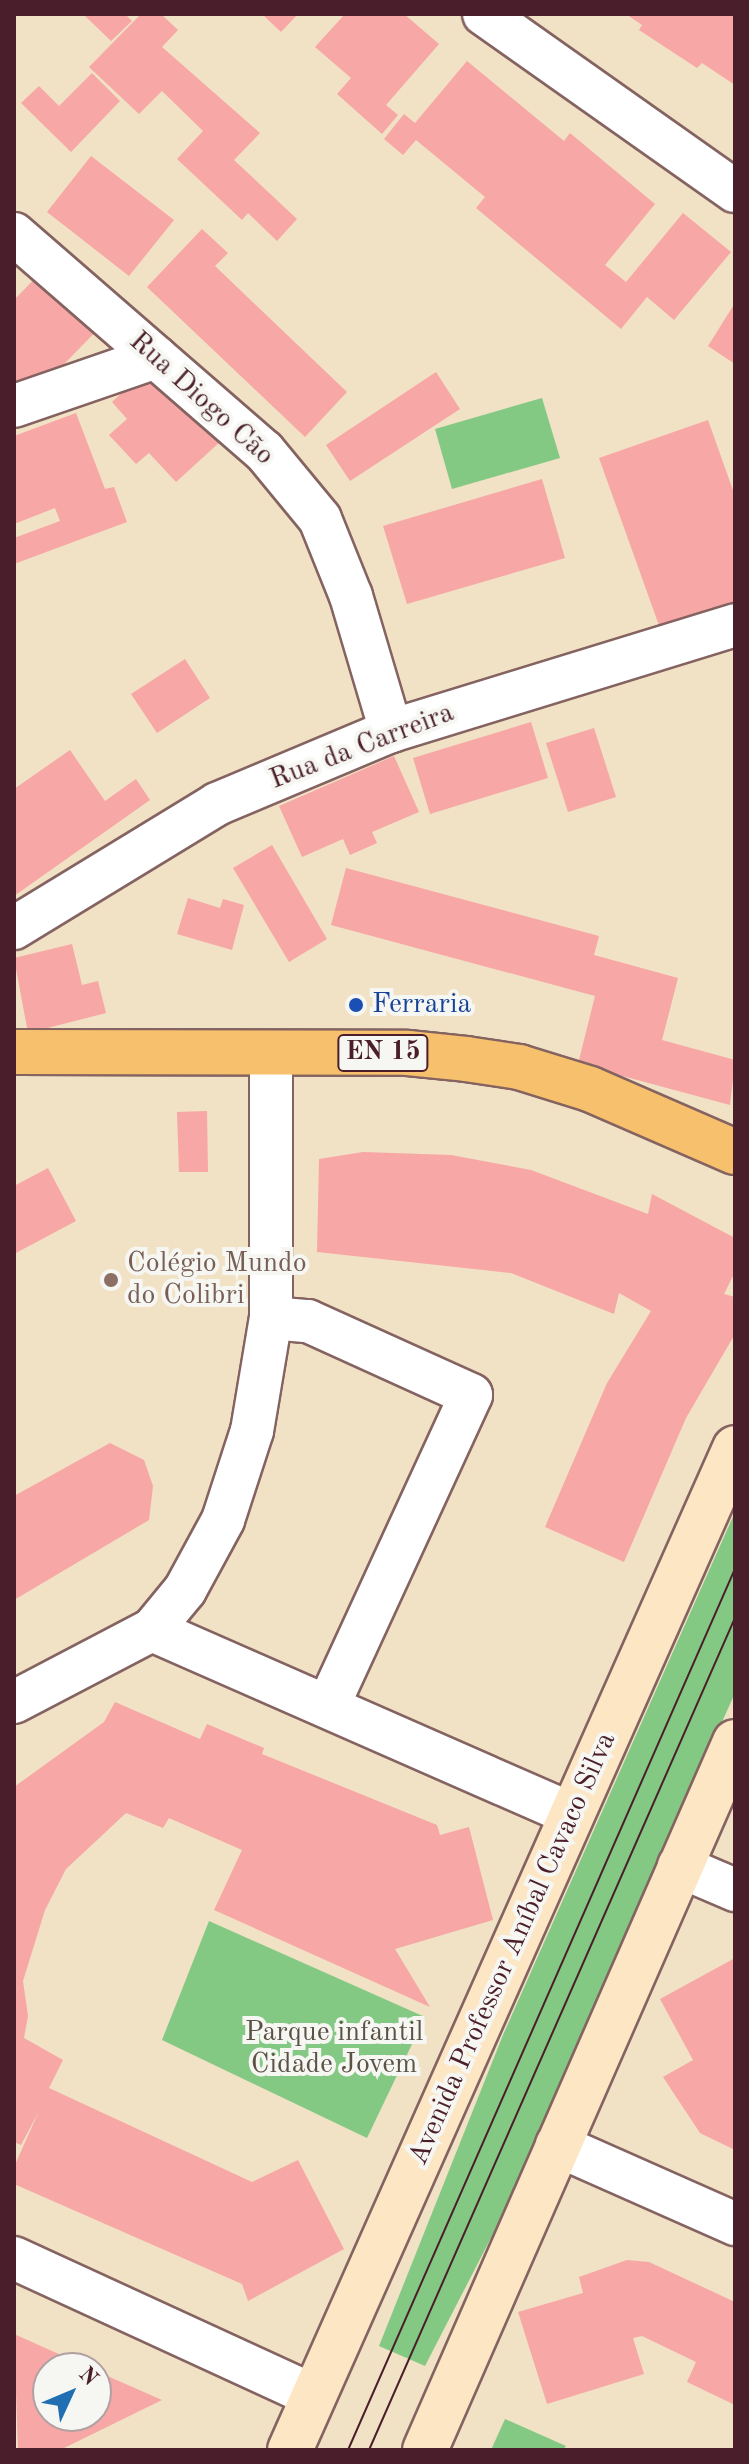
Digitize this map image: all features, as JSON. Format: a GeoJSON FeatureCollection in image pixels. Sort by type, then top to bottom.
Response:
{"type":"FeatureCollection","features":[{"type":"Feature","properties":{"kind":"main road","name":"EN 15"},"geometry":{"type":"LineString","coordinates":[[14,1052],[408,1053],[519,1067],[590,1089],[735,1152]]}},
{"type":"Feature","properties":{"kind":"main road","name":"Avenida Professor Aníbal Cavaco Silva"},"geometry":{"type":"LineString","coordinates":[[290,2450],[735,1448]]}},
{"type":"Feature","properties":{"kind":"main road"},"geometry":{"type":"LineString","coordinates":[[425,2450],[735,1742]]}},
{"type":"Feature","properties":{"kind":"street"},"geometry":{"type":"LineString","coordinates":[[484,14],[735,191]]}},
{"type":"Feature","properties":{"kind":"street","name":"Rua Diogo Cão"},"geometry":{"type":"LineString","coordinates":[[14,234],[264,451],[320,519],[351,596],[391,731]]}},
{"type":"Feature","properties":{"kind":"street"},"geometry":{"type":"LineString","coordinates":[[14,406],[156,357]]}},
{"type":"Feature","properties":{"kind":"street","name":"Rua da Carreira"},"geometry":{"type":"LineString","coordinates":[[14,928],[217,804],[391,731],[735,625]]}},
{"type":"Feature","properties":{"kind":"street"},"geometry":{"type":"LineString","coordinates":[[14,1702],[152,1630],[185,1590],[223,1520],[252,1431],[271,1318],[271,1053]]}},
{"type":"Feature","properties":{"kind":"street"},"geometry":{"type":"LineString","coordinates":[[271,1318],[308,1321],[471,1395],[329,1704]]}},
{"type":"Feature","properties":{"kind":"street"},"geometry":{"type":"LineString","coordinates":[[152,1630],[329,1704],[571,1814]]}},
{"type":"Feature","properties":{"kind":"street"},"geometry":{"type":"LineString","coordinates":[[679,1866],[735,1890]]}},
{"type":"Feature","properties":{"kind":"street"},"geometry":{"type":"LineString","coordinates":[[557,2145],[735,2224]]}},
{"type":"Feature","properties":{"kind":"street"},"geometry":{"type":"LineString","coordinates":[[14,2258],[314,2396]]}},
{"type":"Feature","properties":{"kind":"green space"},"geometry":{"type":"Polygon","coordinates":[[[542,398],[560,458],[452,489],[435,429],[542,398]]]}},
{"type":"Feature","properties":{"kind":"green space"},"geometry":{"type":"Polygon","coordinates":[[[735,1512],[735,1693],[494,2232],[425,2366],[379,2346],[503,2035],[735,1512]]]}},
{"type":"Feature","properties":{"kind":"green space","name":"Parque infantil Cidade Jovem"},"geometry":{"type":"Polygon","coordinates":[[[209,1921],[425,2017],[367,2138],[162,2040],[209,1921]]]}},
{"type":"Feature","properties":{"kind":"green space"},"geometry":{"type":"Polygon","coordinates":[[[505,2419],[566,2446],[563,2450],[491,2450],[505,2419]]]}},
{"type":"Feature","properties":{"kind":"building"},"geometry":{"type":"Polygon","coordinates":[[[83,14],[125,14],[132,21],[111,41],[83,14]]]}},
{"type":"Feature","properties":{"kind":"building"},"geometry":{"type":"Polygon","coordinates":[[[141,14],[161,14],[178,30],[162,47],[260,133],[234,160],[297,219],[277,241],[248,213],[242,220],[177,159],[203,131],[162,91],[139,114],[89,67],[141,14]]]}},
{"type":"Feature","properties":{"kind":"building"},"geometry":{"type":"Polygon","coordinates":[[[262,14],[298,14],[281,32],[262,14]]]}},
{"type":"Feature","properties":{"kind":"building"},"geometry":{"type":"Polygon","coordinates":[[[345,14],[404,14],[439,44],[386,105],[398,115],[382,134],[337,94],[351,78],[315,47],[345,14]]]}},
{"type":"Feature","properties":{"kind":"building"},"geometry":{"type":"Polygon","coordinates":[[[626,14],[735,14],[735,85],[702,63],[697,68],[639,30],[642,25],[626,14]]]}},
{"type":"Feature","properties":{"kind":"building"},"geometry":{"type":"Polygon","coordinates":[[[467,61],[564,141],[570,133],[655,204],[605,265],[626,282],[683,213],[731,252],[674,320],[647,297],[621,329],[476,208],[485,197],[416,140],[403,155],[384,139],[404,114],[415,123],[467,61]]]}},
{"type":"Feature","properties":{"kind":"building"},"geometry":{"type":"Polygon","coordinates":[[[92,73],[120,101],[71,152],[21,103],[39,86],[59,106],[92,73]]]}},
{"type":"Feature","properties":{"kind":"building"},"geometry":{"type":"Polygon","coordinates":[[[91,156],[174,220],[129,276],[47,212],[91,156]]]}},
{"type":"Feature","properties":{"kind":"building"},"geometry":{"type":"Polygon","coordinates":[[[202,229],[228,253],[215,266],[347,392],[305,437],[147,287],[202,229]]]}},
{"type":"Feature","properties":{"kind":"building"},"geometry":{"type":"Polygon","coordinates":[[[50,263],[108,319],[32,397],[14,379],[14,300],[50,263]]]}},
{"type":"Feature","properties":{"kind":"building"},"geometry":{"type":"Polygon","coordinates":[[[735,303],[735,364],[708,346],[735,303]]]}},
{"type":"Feature","properties":{"kind":"building"},"geometry":{"type":"Polygon","coordinates":[[[164,354],[233,430],[176,482],[149,453],[136,464],[109,435],[127,419],[112,402],[164,354]]]}},
{"type":"Feature","properties":{"kind":"building"},"geometry":{"type":"Polygon","coordinates":[[[436,372],[460,409],[350,481],[326,445],[436,372]]]}},
{"type":"Feature","properties":{"kind":"building"},"geometry":{"type":"Polygon","coordinates":[[[76,413],[105,489],[114,487],[127,522],[14,564],[14,538],[60,521],[55,508],[14,524],[14,436],[76,413]]]}},
{"type":"Feature","properties":{"kind":"building"},"geometry":{"type":"Polygon","coordinates":[[[708,420],[735,496],[735,605],[661,631],[599,458],[708,420]]]}},
{"type":"Feature","properties":{"kind":"building"},"geometry":{"type":"Polygon","coordinates":[[[542,479],[565,558],[407,604],[383,526],[542,479]]]}},
{"type":"Feature","properties":{"kind":"building"},"geometry":{"type":"Polygon","coordinates":[[[185,659],[210,698],[157,733],[131,694],[185,659]]]}},
{"type":"Feature","properties":{"kind":"building"},"geometry":{"type":"Polygon","coordinates":[[[531,722],[548,778],[430,814],[413,758],[531,722]]]}},
{"type":"Feature","properties":{"kind":"building"},"geometry":{"type":"Polygon","coordinates":[[[594,728],[616,797],[568,812],[546,743],[594,728]]]}},
{"type":"Feature","properties":{"kind":"building"},"geometry":{"type":"Polygon","coordinates":[[[70,750],[105,801],[136,779],[150,800],[14,896],[14,789],[70,750]]]}},
{"type":"Feature","properties":{"kind":"building"},"geometry":{"type":"Polygon","coordinates":[[[394,756],[419,812],[372,832],[377,843],[350,855],[343,839],[302,857],[279,806],[394,756]]]}},
{"type":"Feature","properties":{"kind":"building"},"geometry":{"type":"Polygon","coordinates":[[[272,845],[327,939],[289,962],[233,868],[272,845]]]}},
{"type":"Feature","properties":{"kind":"building"},"geometry":{"type":"Polygon","coordinates":[[[346,868],[599,936],[594,955],[678,978],[662,1040],[735,1060],[730,1105],[578,1064],[595,996],[331,925],[346,868]]]}},
{"type":"Feature","properties":{"kind":"building"},"geometry":{"type":"Polygon","coordinates":[[[188,898],[220,908],[223,899],[244,905],[232,950],[177,934],[188,898]]]}},
{"type":"Feature","properties":{"kind":"building"},"geometry":{"type":"Polygon","coordinates":[[[72,944],[82,985],[98,981],[106,1013],[28,1033],[14,958],[72,944]]]}},
{"type":"Feature","properties":{"kind":"building"},"geometry":{"type":"Polygon","coordinates":[[[207,1111],[208,1172],[179,1172],[177,1112],[207,1111]]]}},
{"type":"Feature","properties":{"kind":"building"},"geometry":{"type":"Polygon","coordinates":[[[363,1152],[451,1155],[531,1170],[648,1214],[652,1194],[735,1238],[735,1272],[724,1294],[735,1297],[735,1334],[686,1418],[624,1562],[545,1527],[607,1383],[651,1311],[619,1293],[614,1314],[511,1273],[317,1252],[319,1159],[363,1152]]]}},
{"type":"Feature","properties":{"kind":"building"},"geometry":{"type":"Polygon","coordinates":[[[48,1168],[76,1221],[14,1254],[14,1186],[48,1168]]]}},
{"type":"Feature","properties":{"kind":"building"},"geometry":{"type":"Polygon","coordinates":[[[110,1443],[144,1460],[153,1486],[149,1520],[14,1600],[14,1496],[110,1443]]]}},
{"type":"Feature","properties":{"kind":"building"},"geometry":{"type":"Polygon","coordinates":[[[115,1702],[200,1739],[207,1724],[264,1748],[262,1754],[437,1825],[440,1835],[469,1827],[493,1920],[395,1949],[430,2007],[214,1910],[242,1850],[169,1818],[163,1828],[126,1813],[66,1869],[45,1910],[23,1981],[28,2016],[24,2038],[63,2060],[49,2088],[252,2182],[298,2160],[344,2249],[248,2301],[242,2284],[14,2184],[14,2167],[39,2111],[21,2145],[14,2142],[14,1787],[104,1722],[115,1702]]]}},
{"type":"Feature","properties":{"kind":"building"},"geometry":{"type":"Polygon","coordinates":[[[735,1958],[735,2150],[700,2133],[663,2077],[693,2060],[660,1999],[735,1958]]]}},
{"type":"Feature","properties":{"kind":"building"},"geometry":{"type":"Polygon","coordinates":[[[627,2260],[649,2262],[735,2302],[735,2405],[687,2382],[696,2362],[642,2336],[633,2338],[644,2374],[547,2404],[518,2312],[583,2293],[579,2277],[627,2260]]]}},
{"type":"Feature","properties":{"kind":"building"},"geometry":{"type":"Polygon","coordinates":[[[14,2334],[54,2352],[32,2352],[32,2432],[97,2432],[60,2450],[18,2450],[14,2334]]]}},
{"type":"Feature","properties":{"kind":"building"},"geometry":{"type":"Polygon","coordinates":[[[112,2378],[162,2400],[112,2425],[112,2378]]]}},
{"type":"Feature","properties":{"kind":"tram line"},"geometry":{"type":"LineString","coordinates":[[348,2450],[735,1569]]}},
{"type":"Feature","properties":{"kind":"tram line"},"geometry":{"type":"LineString","coordinates":[[369,2450],[735,1618]]}},
{"type":"Feature","properties":{"kind":"place","name":"Ferraria"},"geometry":{"type":"Point","coordinates":[356,1005]}},
{"type":"Feature","properties":{"kind":"place","name":"Colégio Mundo do Colibri"},"geometry":{"type":"Point","coordinates":[111,1280]}}]}
